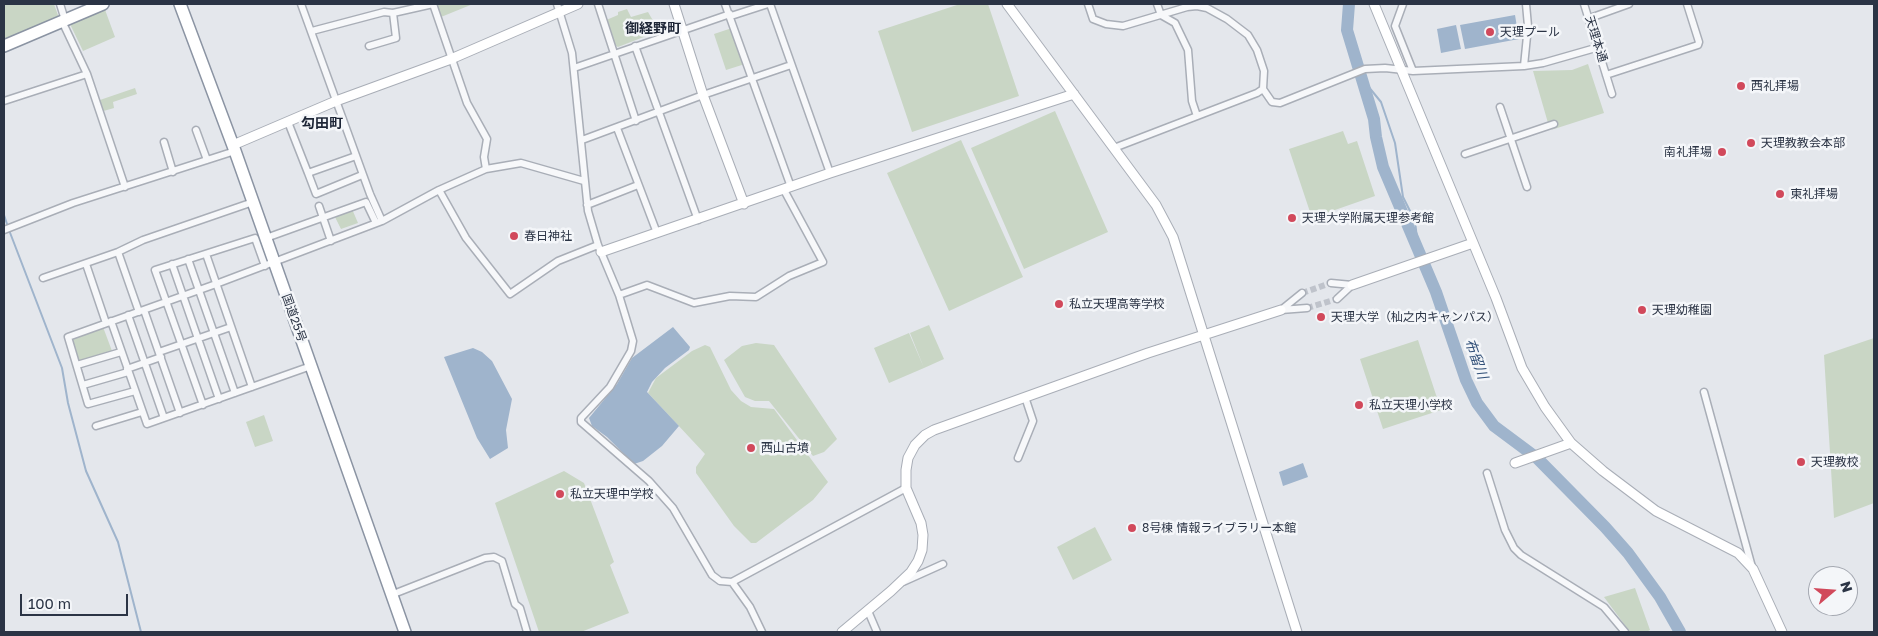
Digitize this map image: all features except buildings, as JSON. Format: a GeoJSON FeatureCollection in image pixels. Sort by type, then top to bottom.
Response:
{"type":"FeatureCollection","features":[{"type":"Feature","properties":{"kind":"highway"},"geometry":{"type":"LineString","coordinates":[[4,46],[103,4]]}},
{"type":"Feature","properties":{"kind":"highway","name":"国道25号"},"geometry":{"type":"LineString","coordinates":[[180,4],[266,238],[270,264],[312,366],[405,632]]}},
{"type":"Feature","properties":{"kind":"street"},"geometry":{"type":"LineString","coordinates":[[60,4],[64,21],[87,74],[125,187]]}},
{"type":"Feature","properties":{"kind":"street"},"geometry":{"type":"LineString","coordinates":[[301,4],[379,222]]}},
{"type":"Feature","properties":{"kind":"street"},"geometry":{"type":"LineString","coordinates":[[312,31],[384,12],[393,14],[433,4],[467,104],[487,139],[484,157],[486,169]]}},
{"type":"Feature","properties":{"kind":"street"},"geometry":{"type":"LineString","coordinates":[[4,230],[73,203],[206,160],[336,101],[451,59],[559,8],[578,4]]}},
{"type":"Feature","properties":{"kind":"street"},"geometry":{"type":"LineString","coordinates":[[598,4],[636,121]]}},
{"type":"Feature","properties":{"kind":"street"},"geometry":{"type":"LineString","coordinates":[[674,4],[703,95],[744,204]]}},
{"type":"Feature","properties":{"kind":"street"},"geometry":{"type":"LineString","coordinates":[[619,295],[647,285],[694,303],[730,296],[756,297],[789,276],[823,262],[788,189],[752,78],[725,4]]}},
{"type":"Feature","properties":{"kind":"street"},"geometry":{"type":"LineString","coordinates":[[574,68],[682,29],[769,4],[830,173]]}},
{"type":"Feature","properties":{"kind":"street"},"geometry":{"type":"LineString","coordinates":[[1008,4],[1156,205],[1173,237],[1202,335],[1297,632]]}},
{"type":"Feature","properties":{"kind":"street"},"geometry":{"type":"LineString","coordinates":[[1088,4],[1093,19],[1106,24],[1123,26],[1196,6],[1218,13],[1248,35],[1261,60],[1265,79],[1263,89],[1272,102],[1280,103],[1365,69],[1413,71],[1524,66],[1543,63],[1598,47]]}},
{"type":"Feature","properties":{"kind":"street"},"geometry":{"type":"LineString","coordinates":[[1157,4],[1161,15],[1175,24],[1188,50],[1192,100],[1197,116]]}},
{"type":"Feature","properties":{"kind":"street"},"geometry":{"type":"LineString","coordinates":[[1374,4],[1473,242],[1522,368],[1546,407],[1571,443],[1603,471],[1656,511],[1738,553],[1753,569]]}},
{"type":"Feature","properties":{"kind":"street"},"geometry":{"type":"LineString","coordinates":[[1403,4],[1395,26],[1413,71]]}},
{"type":"Feature","properties":{"kind":"street"},"geometry":{"type":"LineString","coordinates":[[1524,66],[1528,26],[1526,4]]}},
{"type":"Feature","properties":{"kind":"street","name":"天理本通"},"geometry":{"type":"LineString","coordinates":[[1584,4],[1590,18],[1612,94]]}},
{"type":"Feature","properties":{"kind":"street"},"geometry":{"type":"LineString","coordinates":[[1590,18],[1629,4]]}},
{"type":"Feature","properties":{"kind":"street"},"geometry":{"type":"LineString","coordinates":[[1606,74],[1698,45],[1699,42],[1687,4]]}},
{"type":"Feature","properties":{"kind":"street"},"geometry":{"type":"LineString","coordinates":[[559,8],[566,28],[574,68],[587,205],[599,248],[619,295],[632,341],[631,351],[610,387],[581,418],[581,422],[649,481],[673,508],[712,575],[720,581],[732,582],[906,488]]}},
{"type":"Feature","properties":{"kind":"street"},"geometry":{"type":"LineString","coordinates":[[369,46],[396,38],[393,14]]}},
{"type":"Feature","properties":{"kind":"street"},"geometry":{"type":"LineString","coordinates":[[635,46],[698,220]]}},
{"type":"Feature","properties":{"kind":"street"},"geometry":{"type":"LineString","coordinates":[[582,140],[791,65]]}},
{"type":"Feature","properties":{"kind":"street"},"geometry":{"type":"LineString","coordinates":[[4,101],[87,74]]}},
{"type":"Feature","properties":{"kind":"street"},"geometry":{"type":"LineString","coordinates":[[1114,148],[1263,89]]}},
{"type":"Feature","properties":{"kind":"street"},"geometry":{"type":"LineString","coordinates":[[439,190],[466,238],[510,294],[558,262],[599,248],[698,220],[830,173],[1074,94]]}},
{"type":"Feature","properties":{"kind":"street"},"geometry":{"type":"LineString","coordinates":[[1500,107],[1527,187]]}},
{"type":"Feature","properties":{"kind":"street"},"geometry":{"type":"LineString","coordinates":[[288,122],[316,194],[362,175]]}},
{"type":"Feature","properties":{"kind":"street"},"geometry":{"type":"LineString","coordinates":[[1465,154],[1554,124]]}},
{"type":"Feature","properties":{"kind":"street"},"geometry":{"type":"LineString","coordinates":[[617,128],[657,233]]}},
{"type":"Feature","properties":{"kind":"street"},"geometry":{"type":"LineString","coordinates":[[196,130],[206,160]]}},
{"type":"Feature","properties":{"kind":"street"},"geometry":{"type":"LineString","coordinates":[[164,142],[173,172]]}},
{"type":"Feature","properties":{"kind":"street"},"geometry":{"type":"LineString","coordinates":[[308,173],[356,156]]}},
{"type":"Feature","properties":{"kind":"street"},"geometry":{"type":"LineString","coordinates":[[135,391],[88,404],[68,337],[216,284],[379,222],[439,190],[486,169],[508,163],[520,163],[584,181]]}},
{"type":"Feature","properties":{"kind":"street"},"geometry":{"type":"LineString","coordinates":[[587,205],[638,185]]}},
{"type":"Feature","properties":{"kind":"street"},"geometry":{"type":"LineString","coordinates":[[43,278],[118,252],[143,240],[253,202]]}},
{"type":"Feature","properties":{"kind":"street"},"geometry":{"type":"LineString","coordinates":[[266,238],[366,202],[379,222]]}},
{"type":"Feature","properties":{"kind":"street"},"geometry":{"type":"LineString","coordinates":[[319,206],[331,241]]}},
{"type":"Feature","properties":{"kind":"street"},"geometry":{"type":"LineString","coordinates":[[203,405],[155,270],[255,238],[270,264]]}},
{"type":"Feature","properties":{"kind":"street"},"geometry":{"type":"LineString","coordinates":[[1337,299],[1352,285],[1473,242]]}},
{"type":"Feature","properties":{"kind":"street"},"geometry":{"type":"LineString","coordinates":[[118,252],[160,354],[180,413]]}},
{"type":"Feature","properties":{"kind":"street"},"geometry":{"type":"LineString","coordinates":[[206,254],[252,387]]}},
{"type":"Feature","properties":{"kind":"street"},"geometry":{"type":"LineString","coordinates":[[188,259],[235,393]]}},
{"type":"Feature","properties":{"kind":"street"},"geometry":{"type":"LineString","coordinates":[[86,264],[128,370],[146,424],[312,366]]}},
{"type":"Feature","properties":{"kind":"street"},"geometry":{"type":"LineString","coordinates":[[172,264],[219,399]]}},
{"type":"Feature","properties":{"kind":"street"},"geometry":{"type":"LineString","coordinates":[[1331,283],[1352,285]]}},
{"type":"Feature","properties":{"kind":"street"},"geometry":{"type":"LineString","coordinates":[[1280,310],[1302,293]]}},
{"type":"Feature","properties":{"kind":"street"},"geometry":{"type":"LineString","coordinates":[[842,632],[912,572],[922,550],[921,524],[906,488],[906,470],[908,458],[925,435],[1025,397],[1202,335],[1280,310],[1307,308]]}},
{"type":"Feature","properties":{"kind":"street"},"geometry":{"type":"LineString","coordinates":[[128,315],[164,418]]}},
{"type":"Feature","properties":{"kind":"street"},"geometry":{"type":"LineString","coordinates":[[83,385],[128,370],[181,344],[231,327]]}},
{"type":"Feature","properties":{"kind":"street"},"geometry":{"type":"LineString","coordinates":[[77,364],[121,352]]}},
{"type":"Feature","properties":{"kind":"street"},"geometry":{"type":"LineString","coordinates":[[1704,392],[1753,569],[1782,632]]}},
{"type":"Feature","properties":{"kind":"street"},"geometry":{"type":"LineString","coordinates":[[1018,458],[1033,420],[1025,397]]}},
{"type":"Feature","properties":{"kind":"street"},"geometry":{"type":"LineString","coordinates":[[96,426],[142,412]]}},
{"type":"Feature","properties":{"kind":"street"},"geometry":{"type":"LineString","coordinates":[[1515,462],[1571,443]]}},
{"type":"Feature","properties":{"kind":"street"},"geometry":{"type":"LineString","coordinates":[[1487,473],[1505,530],[1514,548],[1521,555],[1604,607],[1624,632]]}},
{"type":"Feature","properties":{"kind":"street"},"geometry":{"type":"LineString","coordinates":[[391,595],[485,558],[494,557],[502,561],[515,604],[520,608],[527,632]]}},
{"type":"Feature","properties":{"kind":"street"},"geometry":{"type":"LineString","coordinates":[[898,584],[943,564]]}},
{"type":"Feature","properties":{"kind":"street"},"geometry":{"type":"LineString","coordinates":[[732,582],[750,607],[762,632]]}},
{"type":"Feature","properties":{"kind":"street"},"geometry":{"type":"LineString","coordinates":[[868,611],[877,632]]}},
{"type":"Feature","properties":{"kind":"green space"},"geometry":{"type":"Polygon","coordinates":[[[4,4],[54,4],[59,18],[4,41],[4,4]]]}},
{"type":"Feature","properties":{"kind":"green space"},"geometry":{"type":"Polygon","coordinates":[[[437,4],[473,4],[441,17],[437,4]]]}},
{"type":"Feature","properties":{"kind":"green space"},"geometry":{"type":"Polygon","coordinates":[[[960,4],[988,4],[1019,96],[912,132],[878,31],[960,4]]]}},
{"type":"Feature","properties":{"kind":"green space"},"geometry":{"type":"Polygon","coordinates":[[[104,7],[115,37],[83,51],[69,22],[104,7]]]}},
{"type":"Feature","properties":{"kind":"green space"},"geometry":{"type":"Polygon","coordinates":[[[627,9],[631,17],[648,12],[659,31],[618,47],[613,44],[604,21],[618,15],[618,12],[627,9]]]}},
{"type":"Feature","properties":{"kind":"green space"},"geometry":{"type":"Polygon","coordinates":[[[732,28],[745,64],[726,70],[714,34],[732,28]]]}},
{"type":"Feature","properties":{"kind":"green space"},"geometry":{"type":"Polygon","coordinates":[[[1588,64],[1604,113],[1551,130],[1557,126],[1557,122],[1548,123],[1533,71],[1572,70],[1588,64]]]}},
{"type":"Feature","properties":{"kind":"green space"},"geometry":{"type":"Polygon","coordinates":[[[135,88],[137,94],[113,102],[114,108],[100,112],[97,101],[135,88]]]}},
{"type":"Feature","properties":{"kind":"green space"},"geometry":{"type":"Polygon","coordinates":[[[1055,111],[1108,232],[1024,269],[971,148],[1055,111]]]}},
{"type":"Feature","properties":{"kind":"green space"},"geometry":{"type":"Polygon","coordinates":[[[1343,131],[1348,144],[1357,141],[1375,196],[1312,218],[1289,149],[1343,131]]]}},
{"type":"Feature","properties":{"kind":"green space"},"geometry":{"type":"Polygon","coordinates":[[[961,140],[1023,277],[949,311],[887,173],[961,140]]]}},
{"type":"Feature","properties":{"kind":"green space"},"geometry":{"type":"Polygon","coordinates":[[[352,209],[358,223],[341,229],[334,215],[352,209]]]}},
{"type":"Feature","properties":{"kind":"green space"},"geometry":{"type":"Polygon","coordinates":[[[929,325],[944,359],[924,368],[910,333],[929,325]]]}},
{"type":"Feature","properties":{"kind":"green space"},"geometry":{"type":"Polygon","coordinates":[[[103,327],[112,351],[79,361],[72,338],[103,327]]]}},
{"type":"Feature","properties":{"kind":"green space"},"geometry":{"type":"Polygon","coordinates":[[[909,333],[924,368],[889,383],[874,348],[909,333]]]}},
{"type":"Feature","properties":{"kind":"green space"},"geometry":{"type":"Polygon","coordinates":[[[1874,338],[1874,503],[1834,518],[1824,355],[1874,338]]]}},
{"type":"Feature","properties":{"kind":"green space"},"geometry":{"type":"Polygon","coordinates":[[[1418,340],[1441,410],[1383,429],[1360,359],[1418,340]]]}},
{"type":"Feature","properties":{"kind":"green space"},"geometry":{"type":"Polygon","coordinates":[[[756,343],[774,345],[837,439],[824,452],[813,456],[769,401],[755,401],[745,397],[724,360],[742,346],[756,343]]]}},
{"type":"Feature","properties":{"kind":"green space","name":"西山古墳"},"geometry":{"type":"Polygon","coordinates":[[[705,345],[710,347],[731,390],[741,401],[751,407],[774,409],[828,482],[813,500],[756,543],[751,543],[734,526],[696,473],[696,467],[705,454],[648,393],[656,378],[692,351],[705,345]]]}},
{"type":"Feature","properties":{"kind":"green space"},"geometry":{"type":"Polygon","coordinates":[[[264,415],[273,441],[255,447],[246,422],[264,415]]]}},
{"type":"Feature","properties":{"kind":"green space"},"geometry":{"type":"Polygon","coordinates":[[[564,471],[584,483],[614,562],[610,565],[629,613],[581,632],[539,632],[495,503],[564,471]]]}},
{"type":"Feature","properties":{"kind":"green space"},"geometry":{"type":"Polygon","coordinates":[[[1095,527],[1112,560],[1073,580],[1057,547],[1095,527]]]}},
{"type":"Feature","properties":{"kind":"green space"},"geometry":{"type":"Polygon","coordinates":[[[1635,588],[1650,630],[1646,632],[1630,632],[1604,597],[1635,588]]]}},
{"type":"Feature","properties":{"kind":"water","name":"天理プール"},"geometry":{"type":"Polygon","coordinates":[[[1515,15],[1519,39],[1465,49],[1460,25],[1515,15]]]}},
{"type":"Feature","properties":{"kind":"water"},"geometry":{"type":"Polygon","coordinates":[[[1456,25],[1461,49],[1441,53],[1437,29],[1456,25]]]}},
{"type":"Feature","properties":{"kind":"water"},"geometry":{"type":"Polygon","coordinates":[[[673,327],[690,347],[689,350],[665,368],[652,382],[647,392],[679,426],[662,446],[643,461],[634,464],[607,437],[592,426],[589,418],[617,384],[632,358],[673,327]]]}},
{"type":"Feature","properties":{"kind":"water"},"geometry":{"type":"Polygon","coordinates":[[[473,348],[482,352],[492,361],[512,399],[506,430],[508,448],[490,459],[477,438],[444,357],[473,348]]]}},
{"type":"Feature","properties":{"kind":"water"},"geometry":{"type":"Polygon","coordinates":[[[1303,463],[1308,477],[1283,486],[1279,472],[1303,463]]]}},
{"type":"Feature","properties":{"kind":"waterway","name":"布留川"},"geometry":{"type":"LineString","coordinates":[[1349,4],[1347,30],[1374,119],[1383,167],[1436,292],[1466,380],[1477,403],[1494,426],[1537,458],[1605,527],[1628,553],[1660,597],[1680,632]]}},
{"type":"Feature","properties":{"kind":"waterway"},"geometry":{"type":"LineString","coordinates":[[1363,80],[1381,102],[1395,143],[1403,197],[1415,221],[1418,247]]}},
{"type":"Feature","properties":{"kind":"waterway"},"geometry":{"type":"LineString","coordinates":[[4,215],[8,227]]}},
{"type":"Feature","properties":{"kind":"waterway"},"geometry":{"type":"LineString","coordinates":[[9,230],[62,368],[68,403],[86,471],[118,542],[141,632]]}},
{"type":"Feature","properties":{"kind":"tunnel"},"geometry":{"type":"LineString","coordinates":[[1302,293],[1331,283]]}},
{"type":"Feature","properties":{"kind":"tunnel"},"geometry":{"type":"LineString","coordinates":[[1307,308],[1337,299]]}},
{"type":"Feature","properties":{"kind":"place","name":"天理プール"},"geometry":{"type":"Point","coordinates":[1490,32]}},
{"type":"Feature","properties":{"kind":"place","name":"西礼拝場"},"geometry":{"type":"Point","coordinates":[1741,86]}},
{"type":"Feature","properties":{"kind":"place","name":"天理教教会本部"},"geometry":{"type":"Point","coordinates":[1751,143]}},
{"type":"Feature","properties":{"kind":"place","name":"南礼拝場"},"geometry":{"type":"Point","coordinates":[1722,152]}},
{"type":"Feature","properties":{"kind":"place","name":"東礼拝場"},"geometry":{"type":"Point","coordinates":[1780,194]}},
{"type":"Feature","properties":{"kind":"place","name":"天理大学附属天理参考館"},"geometry":{"type":"Point","coordinates":[1292,218]}},
{"type":"Feature","properties":{"kind":"place","name":"春日神社"},"geometry":{"type":"Point","coordinates":[514,236]}},
{"type":"Feature","properties":{"kind":"place","name":"私立天理高等学校"},"geometry":{"type":"Point","coordinates":[1059,304]}},
{"type":"Feature","properties":{"kind":"place","name":"天理幼稚園"},"geometry":{"type":"Point","coordinates":[1642,310]}},
{"type":"Feature","properties":{"kind":"place","name":"天理大学（杣之内キャンパス）"},"geometry":{"type":"Point","coordinates":[1321,317]}},
{"type":"Feature","properties":{"kind":"place","name":"私立天理小学校"},"geometry":{"type":"Point","coordinates":[1359,405]}},
{"type":"Feature","properties":{"kind":"place","name":"西山古墳"},"geometry":{"type":"Point","coordinates":[751,448]}},
{"type":"Feature","properties":{"kind":"place","name":"天理教校"},"geometry":{"type":"Point","coordinates":[1801,462]}},
{"type":"Feature","properties":{"kind":"place","name":"私立天理中学校"},"geometry":{"type":"Point","coordinates":[560,494]}},
{"type":"Feature","properties":{"kind":"place","name":"8号棟 情報ライブラリー本館"},"geometry":{"type":"Point","coordinates":[1132,528]}},
{"type":"Feature","properties":{"kind":"district","name":"御経野町"},"geometry":{"type":"Point","coordinates":[653,29]}},
{"type":"Feature","properties":{"kind":"district","name":"勾田町"},"geometry":{"type":"Point","coordinates":[322,124]}}]}
